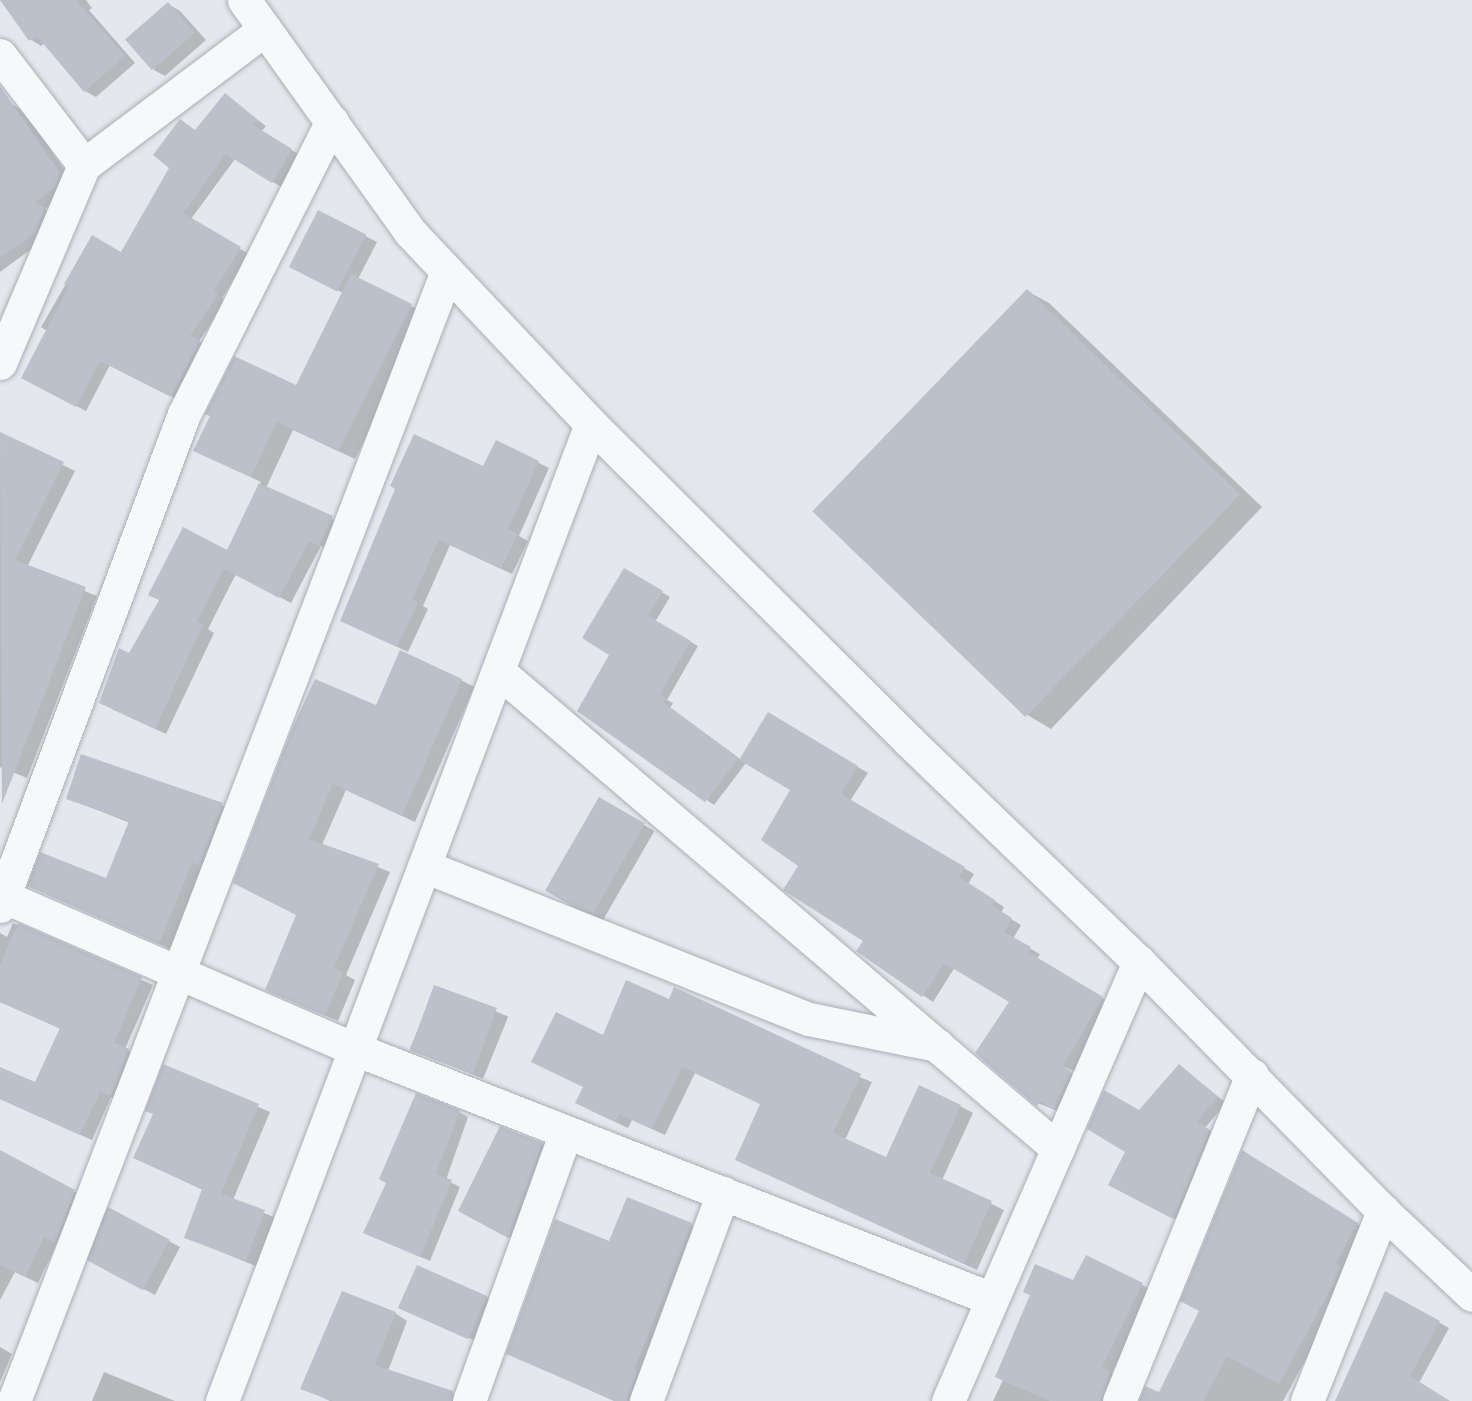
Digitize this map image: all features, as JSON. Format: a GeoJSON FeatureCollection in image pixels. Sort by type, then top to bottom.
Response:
{"type":"FeatureCollection","features":[{"type":"Feature","properties":{"kind":"street"},"geometry":{"type":"LineString","coordinates":[[244,0],[410,232],[591,424],[909,741],[1139,962],[1383,1211],[1472,1295]]}},
{"type":"Feature","properties":{"kind":"street"},"geometry":{"type":"LineString","coordinates":[[1,354],[84,165],[265,29]]}},
{"type":"Feature","properties":{"kind":"street"},"geometry":{"type":"LineString","coordinates":[[0,55],[84,165]]}},
{"type":"Feature","properties":{"kind":"street"},"geometry":{"type":"LineString","coordinates":[[332,121],[184,414],[1,899],[178,972],[355,1049],[992,1299]]}},
{"type":"Feature","properties":{"kind":"street"},"geometry":{"type":"LineString","coordinates":[[14,1401],[447,271]]}},
{"type":"Feature","properties":{"kind":"street"},"geometry":{"type":"LineString","coordinates":[[222,1401],[591,424]]}},
{"type":"Feature","properties":{"kind":"street"},"geometry":{"type":"LineString","coordinates":[[498,671],[1058,1149]]}},
{"type":"Feature","properties":{"kind":"street"},"geometry":{"type":"LineString","coordinates":[[424,866],[809,1019],[940,1046]]}},
{"type":"Feature","properties":{"kind":"street"},"geometry":{"type":"LineString","coordinates":[[948,1401],[1139,962]]}},
{"type":"Feature","properties":{"kind":"street"},"geometry":{"type":"LineString","coordinates":[[1119,1401],[1252,1075]]}},
{"type":"Feature","properties":{"kind":"street"},"geometry":{"type":"LineString","coordinates":[[469,1401],[566,1132]]}},
{"type":"Feature","properties":{"kind":"street"},"geometry":{"type":"LineString","coordinates":[[646,1401],[723,1193]]}},
{"type":"Feature","properties":{"kind":"street"},"geometry":{"type":"LineString","coordinates":[[1307,1401],[1383,1211]]}},
{"type":"Feature","properties":{"kind":"building"},"geometry":{"type":"Polygon","coordinates":[[[0,0],[76,0],[125,56],[84,92],[36,35],[29,41],[0,0]]]}},
{"type":"Feature","properties":{"kind":"building"},"geometry":{"type":"Polygon","coordinates":[[[168,2],[195,33],[152,70],[125,39],[168,2]]]}},
{"type":"Feature","properties":{"kind":"building"},"geometry":{"type":"Polygon","coordinates":[[[0,86],[60,173],[54,188],[35,202],[45,208],[35,233],[0,258],[0,86]]]}},
{"type":"Feature","properties":{"kind":"building"},"geometry":{"type":"Polygon","coordinates":[[[225,93],[258,120],[253,125],[292,149],[272,183],[226,154],[183,213],[241,247],[214,291],[218,294],[190,336],[200,340],[171,397],[100,361],[76,407],[21,378],[69,286],[64,284],[92,235],[121,252],[169,168],[153,155],[180,119],[195,130],[225,93]]]}},
{"type":"Feature","properties":{"kind":"building"},"geometry":{"type":"Polygon","coordinates":[[[318,210],[366,235],[337,292],[289,267],[318,210]]]}},
{"type":"Feature","properties":{"kind":"building"},"geometry":{"type":"Polygon","coordinates":[[[351,274],[412,304],[338,451],[277,422],[251,477],[193,451],[210,416],[205,414],[234,356],[296,385],[351,274]]]}},
{"type":"Feature","properties":{"kind":"building"},"geometry":{"type":"Polygon","coordinates":[[[1027,289],[1240,495],[1025,717],[812,511],[1027,289]]]}},
{"type":"Feature","properties":{"kind":"building"},"geometry":{"type":"Polygon","coordinates":[[[0,432],[64,462],[15,560],[86,587],[2,804],[0,432]]]}},
{"type":"Feature","properties":{"kind":"building"},"geometry":{"type":"Polygon","coordinates":[[[414,434],[483,466],[496,440],[539,461],[508,529],[518,534],[501,569],[439,540],[412,599],[418,602],[397,647],[340,621],[395,489],[390,486],[414,434]]]}},
{"type":"Feature","properties":{"kind":"building"},"geometry":{"type":"Polygon","coordinates":[[[259,483],[333,516],[319,546],[309,541],[279,598],[224,569],[197,622],[203,625],[155,729],[99,703],[119,648],[129,653],[159,600],[148,595],[183,527],[227,550],[259,483]]]}},
{"type":"Feature","properties":{"kind":"building"},"geometry":{"type":"Polygon","coordinates":[[[624,568],[663,591],[648,616],[691,641],[660,694],[666,698],[663,702],[739,758],[705,802],[577,711],[609,655],[582,638],[624,568]]]}},
{"type":"Feature","properties":{"kind":"building"},"geometry":{"type":"Polygon","coordinates":[[[400,650],[462,679],[402,816],[333,784],[309,839],[379,864],[334,968],[343,972],[325,1016],[265,990],[296,915],[233,883],[292,729],[315,679],[376,705],[400,650]]]}},
{"type":"Feature","properties":{"kind":"building"},"geometry":{"type":"Polygon","coordinates":[[[768,712],[858,766],[841,794],[965,867],[959,877],[995,900],[992,906],[1012,918],[1004,932],[1031,947],[1028,952],[1103,997],[1063,1066],[1071,1071],[1054,1110],[1040,1101],[1037,1106],[1034,1104],[975,1053],[1009,1002],[944,963],[922,997],[856,951],[863,941],[783,890],[798,866],[761,840],[790,790],[739,760],[768,712]]]}},
{"type":"Feature","properties":{"kind":"building"},"geometry":{"type":"Polygon","coordinates":[[[81,754],[223,803],[199,866],[192,862],[159,944],[27,886],[40,852],[106,878],[129,821],[66,799],[81,754]]]}},
{"type":"Feature","properties":{"kind":"building"},"geometry":{"type":"Polygon","coordinates":[[[599,797],[645,824],[591,917],[545,891],[599,797]]]}},
{"type":"Feature","properties":{"kind":"building"},"geometry":{"type":"Polygon","coordinates":[[[18,923],[142,977],[114,1043],[129,1049],[111,1096],[100,1092],[80,1135],[0,1099],[0,1067],[35,1082],[60,1028],[0,1002],[0,965],[18,923]]]}},
{"type":"Feature","properties":{"kind":"building"},"geometry":{"type":"Polygon","coordinates":[[[626,980],[669,999],[674,987],[861,1074],[833,1133],[886,1157],[919,1085],[961,1105],[930,1173],[992,1201],[964,1264],[735,1160],[760,1104],[682,1067],[652,1129],[619,1114],[615,1122],[575,1103],[583,1087],[531,1062],[556,1012],[603,1035],[626,980]]]}},
{"type":"Feature","properties":{"kind":"building"},"geometry":{"type":"Polygon","coordinates":[[[434,985],[497,1008],[473,1074],[410,1051],[434,985]]]}},
{"type":"Feature","properties":{"kind":"building"},"geometry":{"type":"Polygon","coordinates":[[[163,1064],[259,1104],[221,1194],[265,1210],[246,1261],[184,1238],[202,1189],[133,1158],[153,1114],[145,1111],[163,1064]]]}},
{"type":"Feature","properties":{"kind":"building"},"geometry":{"type":"Polygon","coordinates":[[[1179,1064],[1218,1097],[1197,1121],[1210,1130],[1173,1219],[1108,1185],[1125,1152],[1087,1129],[1104,1090],[1139,1110],[1179,1064]]]}},
{"type":"Feature","properties":{"kind":"building"},"geometry":{"type":"Polygon","coordinates":[[[416,1093],[460,1110],[436,1174],[452,1180],[420,1257],[363,1233],[386,1183],[379,1179],[416,1093]]]}},
{"type":"Feature","properties":{"kind":"building"},"geometry":{"type":"Polygon","coordinates":[[[500,1126],[542,1143],[508,1238],[458,1211],[500,1126]]]}},
{"type":"Feature","properties":{"kind":"building"},"geometry":{"type":"Polygon","coordinates":[[[0,1150],[75,1190],[55,1242],[44,1237],[25,1277],[0,1265],[0,1150]]]}},
{"type":"Feature","properties":{"kind":"building"},"geometry":{"type":"Polygon","coordinates":[[[1242,1150],[1358,1223],[1335,1264],[1340,1267],[1333,1285],[1279,1384],[1227,1356],[1204,1401],[1139,1401],[1145,1386],[1159,1392],[1199,1311],[1180,1301],[1242,1150]]]}},
{"type":"Feature","properties":{"kind":"building"},"geometry":{"type":"Polygon","coordinates":[[[627,1197],[692,1223],[634,1370],[637,1371],[627,1401],[615,1401],[506,1354],[555,1219],[609,1241],[627,1197]]]}},
{"type":"Feature","properties":{"kind":"building"},"geometry":{"type":"Polygon","coordinates":[[[108,1207],[170,1240],[143,1290],[81,1257],[108,1207]]]}},
{"type":"Feature","properties":{"kind":"building"},"geometry":{"type":"Polygon","coordinates":[[[1086,1255],[1143,1283],[1102,1367],[1111,1371],[1101,1401],[1050,1401],[995,1377],[1030,1295],[1023,1292],[1035,1264],[1073,1280],[1086,1255]]]}},
{"type":"Feature","properties":{"kind":"building"},"geometry":{"type":"Polygon","coordinates":[[[417,1265],[487,1296],[468,1339],[398,1308],[417,1265]]]}},
{"type":"Feature","properties":{"kind":"building"},"geometry":{"type":"Polygon","coordinates":[[[342,1291],[396,1312],[375,1365],[453,1391],[451,1401],[333,1401],[300,1389],[342,1291]]]}},
{"type":"Feature","properties":{"kind":"building"},"geometry":{"type":"Polygon","coordinates":[[[1385,1291],[1440,1321],[1410,1376],[1450,1401],[1335,1401],[1385,1291]]]}}]}
